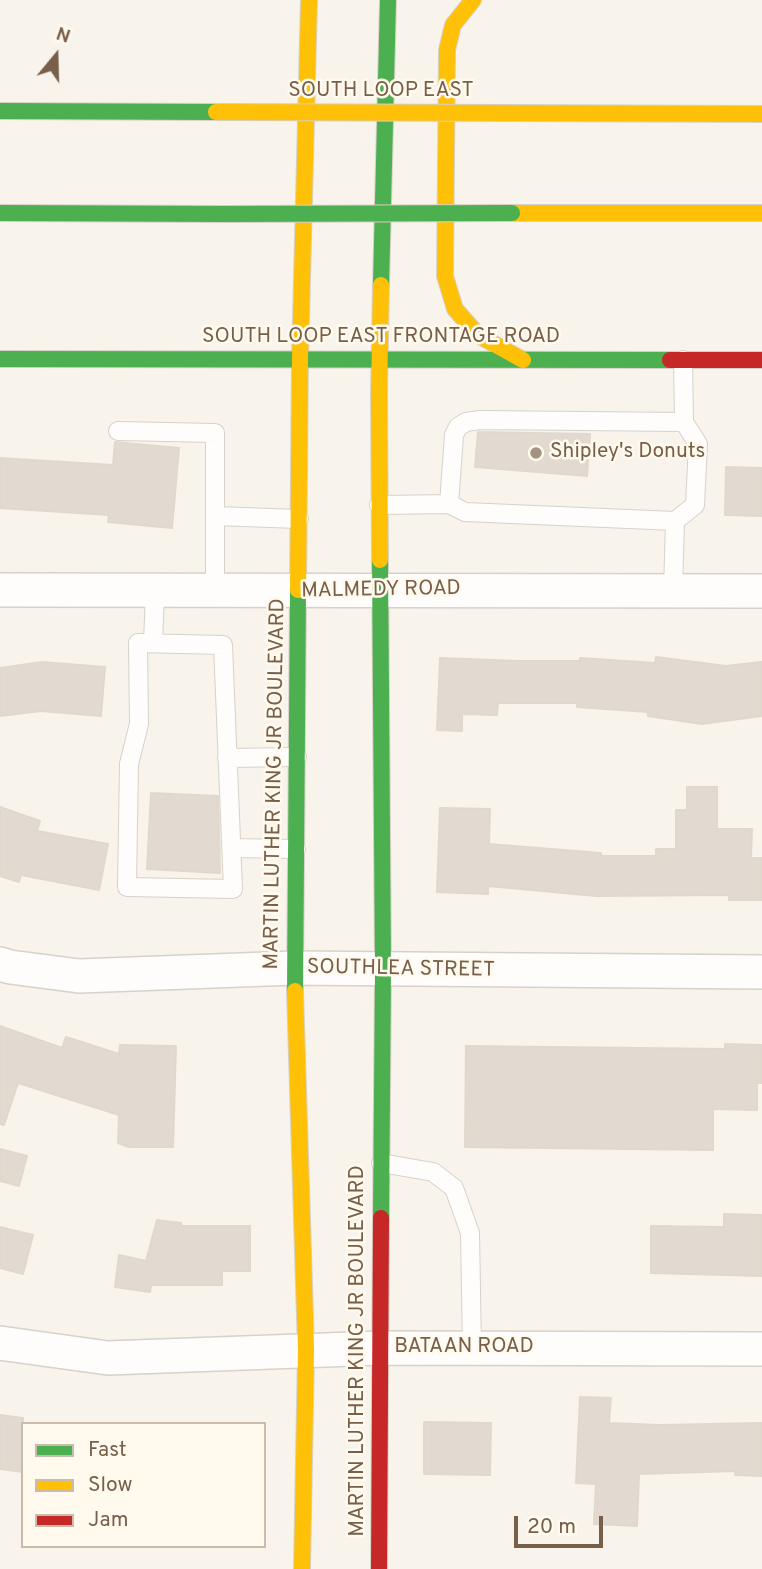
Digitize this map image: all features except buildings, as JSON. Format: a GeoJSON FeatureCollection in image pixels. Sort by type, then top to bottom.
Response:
{"type":"FeatureCollection","features":[{"type":"Feature","properties":{"kind":"main road","name":"MARTIN LUTHER KING JR BOULEVARD"},"geometry":{"type":"LineString","coordinates":[[302,1569],[306,1350],[295,968],[300,359],[309,0]]}},
{"type":"Feature","properties":{"kind":"main road","name":"MARTIN LUTHER KING JR BOULEVARD"},"geometry":{"type":"LineString","coordinates":[[379,1569],[383,970],[379,360],[388,0]]}},
{"type":"Feature","properties":{"kind":"main road"},"geometry":{"type":"LineString","coordinates":[[472,0],[453,25],[447,50],[445,276],[455,309],[478,335],[523,360]]}},
{"type":"Feature","properties":{"kind":"main road","name":"SOUTH LOOP EAST"},"geometry":{"type":"LineString","coordinates":[[0,111],[762,114]]}},
{"type":"Feature","properties":{"kind":"main road"},"geometry":{"type":"LineString","coordinates":[[0,213],[762,213]]}},
{"type":"Feature","properties":{"kind":"main road","name":"SOUTH LOOP EAST FRONTAGE ROAD"},"geometry":{"type":"LineString","coordinates":[[0,359],[762,360]]}},
{"type":"Feature","properties":{"kind":"street","name":"MALMEDY ROAD"},"geometry":{"type":"LineString","coordinates":[[0,590],[762,591]]}},
{"type":"Feature","properties":{"kind":"street","name":"SOUTHLEA STREET"},"geometry":{"type":"LineString","coordinates":[[0,964],[79,975],[295,968],[762,972]]}},
{"type":"Feature","properties":{"kind":"street","name":"BATAAN ROAD"},"geometry":{"type":"LineString","coordinates":[[0,1343],[108,1359],[380,1348],[762,1349]]}},
{"type":"Feature","properties":{"kind":"lane"},"geometry":{"type":"LineString","coordinates":[[379,505],[449,505],[465,512],[675,521],[695,505],[698,444],[684,422],[683,360]]}},
{"type":"Feature","properties":{"kind":"lane"},"geometry":{"type":"LineString","coordinates":[[449,505],[454,435],[458,427],[466,422],[684,422]]}},
{"type":"Feature","properties":{"kind":"lane"},"geometry":{"type":"LineString","coordinates":[[118,431],[215,433],[215,592]]}},
{"type":"Feature","properties":{"kind":"lane"},"geometry":{"type":"LineString","coordinates":[[215,516],[299,519]]}},
{"type":"Feature","properties":{"kind":"lane"},"geometry":{"type":"LineString","coordinates":[[673,591],[675,521]]}},
{"type":"Feature","properties":{"kind":"lane"},"geometry":{"type":"LineString","coordinates":[[153,643],[155,591]]}},
{"type":"Feature","properties":{"kind":"lane"},"geometry":{"type":"LineString","coordinates":[[138,643],[153,643],[223,645],[233,889],[127,887],[129,764],[139,724],[138,643]]}},
{"type":"Feature","properties":{"kind":"lane"},"geometry":{"type":"LineString","coordinates":[[228,758],[297,757]]}},
{"type":"Feature","properties":{"kind":"lane"},"geometry":{"type":"LineString","coordinates":[[231,848],[296,849]]}},
{"type":"Feature","properties":{"kind":"lane"},"geometry":{"type":"LineString","coordinates":[[381,1163],[433,1172],[454,1188],[470,1233],[472,1348]]}},
{"type":"Feature","properties":{"kind":"traffic: fast"},"geometry":{"type":"LineString","coordinates":[[381,285],[388,0]]}},
{"type":"Feature","properties":{"kind":"traffic: fast"},"geometry":{"type":"LineString","coordinates":[[0,111],[216,112]]}},
{"type":"Feature","properties":{"kind":"traffic: fast"},"geometry":{"type":"LineString","coordinates":[[0,213],[223,214]]}},
{"type":"Feature","properties":{"kind":"traffic: fast"},"geometry":{"type":"LineString","coordinates":[[223,214],[512,213]]}},
{"type":"Feature","properties":{"kind":"traffic: fast"},"geometry":{"type":"LineString","coordinates":[[0,359],[670,360]]}},
{"type":"Feature","properties":{"kind":"traffic: fast"},"geometry":{"type":"LineString","coordinates":[[380,560],[383,970],[381,1218]]}},
{"type":"Feature","properties":{"kind":"traffic: fast"},"geometry":{"type":"LineString","coordinates":[[295,991],[298,590]]}},
{"type":"Feature","properties":{"kind":"traffic: slow"},"geometry":{"type":"LineString","coordinates":[[298,590],[300,359],[309,0]]}},
{"type":"Feature","properties":{"kind":"traffic: slow"},"geometry":{"type":"LineString","coordinates":[[473,0],[453,25],[447,50],[445,276],[455,309],[478,335],[523,360]]}},
{"type":"Feature","properties":{"kind":"traffic: slow"},"geometry":{"type":"LineString","coordinates":[[216,112],[509,113]]}},
{"type":"Feature","properties":{"kind":"traffic: slow"},"geometry":{"type":"LineString","coordinates":[[509,113],[762,114]]}},
{"type":"Feature","properties":{"kind":"traffic: slow"},"geometry":{"type":"LineString","coordinates":[[512,213],[762,213]]}},
{"type":"Feature","properties":{"kind":"traffic: slow"},"geometry":{"type":"LineString","coordinates":[[380,560],[381,285]]}},
{"type":"Feature","properties":{"kind":"traffic: slow"},"geometry":{"type":"LineString","coordinates":[[295,991],[306,1350],[302,1569]]}},
{"type":"Feature","properties":{"kind":"traffic: jam"},"geometry":{"type":"LineString","coordinates":[[670,360],[762,360]]}},
{"type":"Feature","properties":{"kind":"traffic: jam"},"geometry":{"type":"LineString","coordinates":[[379,1569],[381,1218]]}},
{"type":"Feature","properties":{"kind":"place","name":"Shipley's Donuts"},"geometry":{"type":"Point","coordinates":[536,453]}}]}
